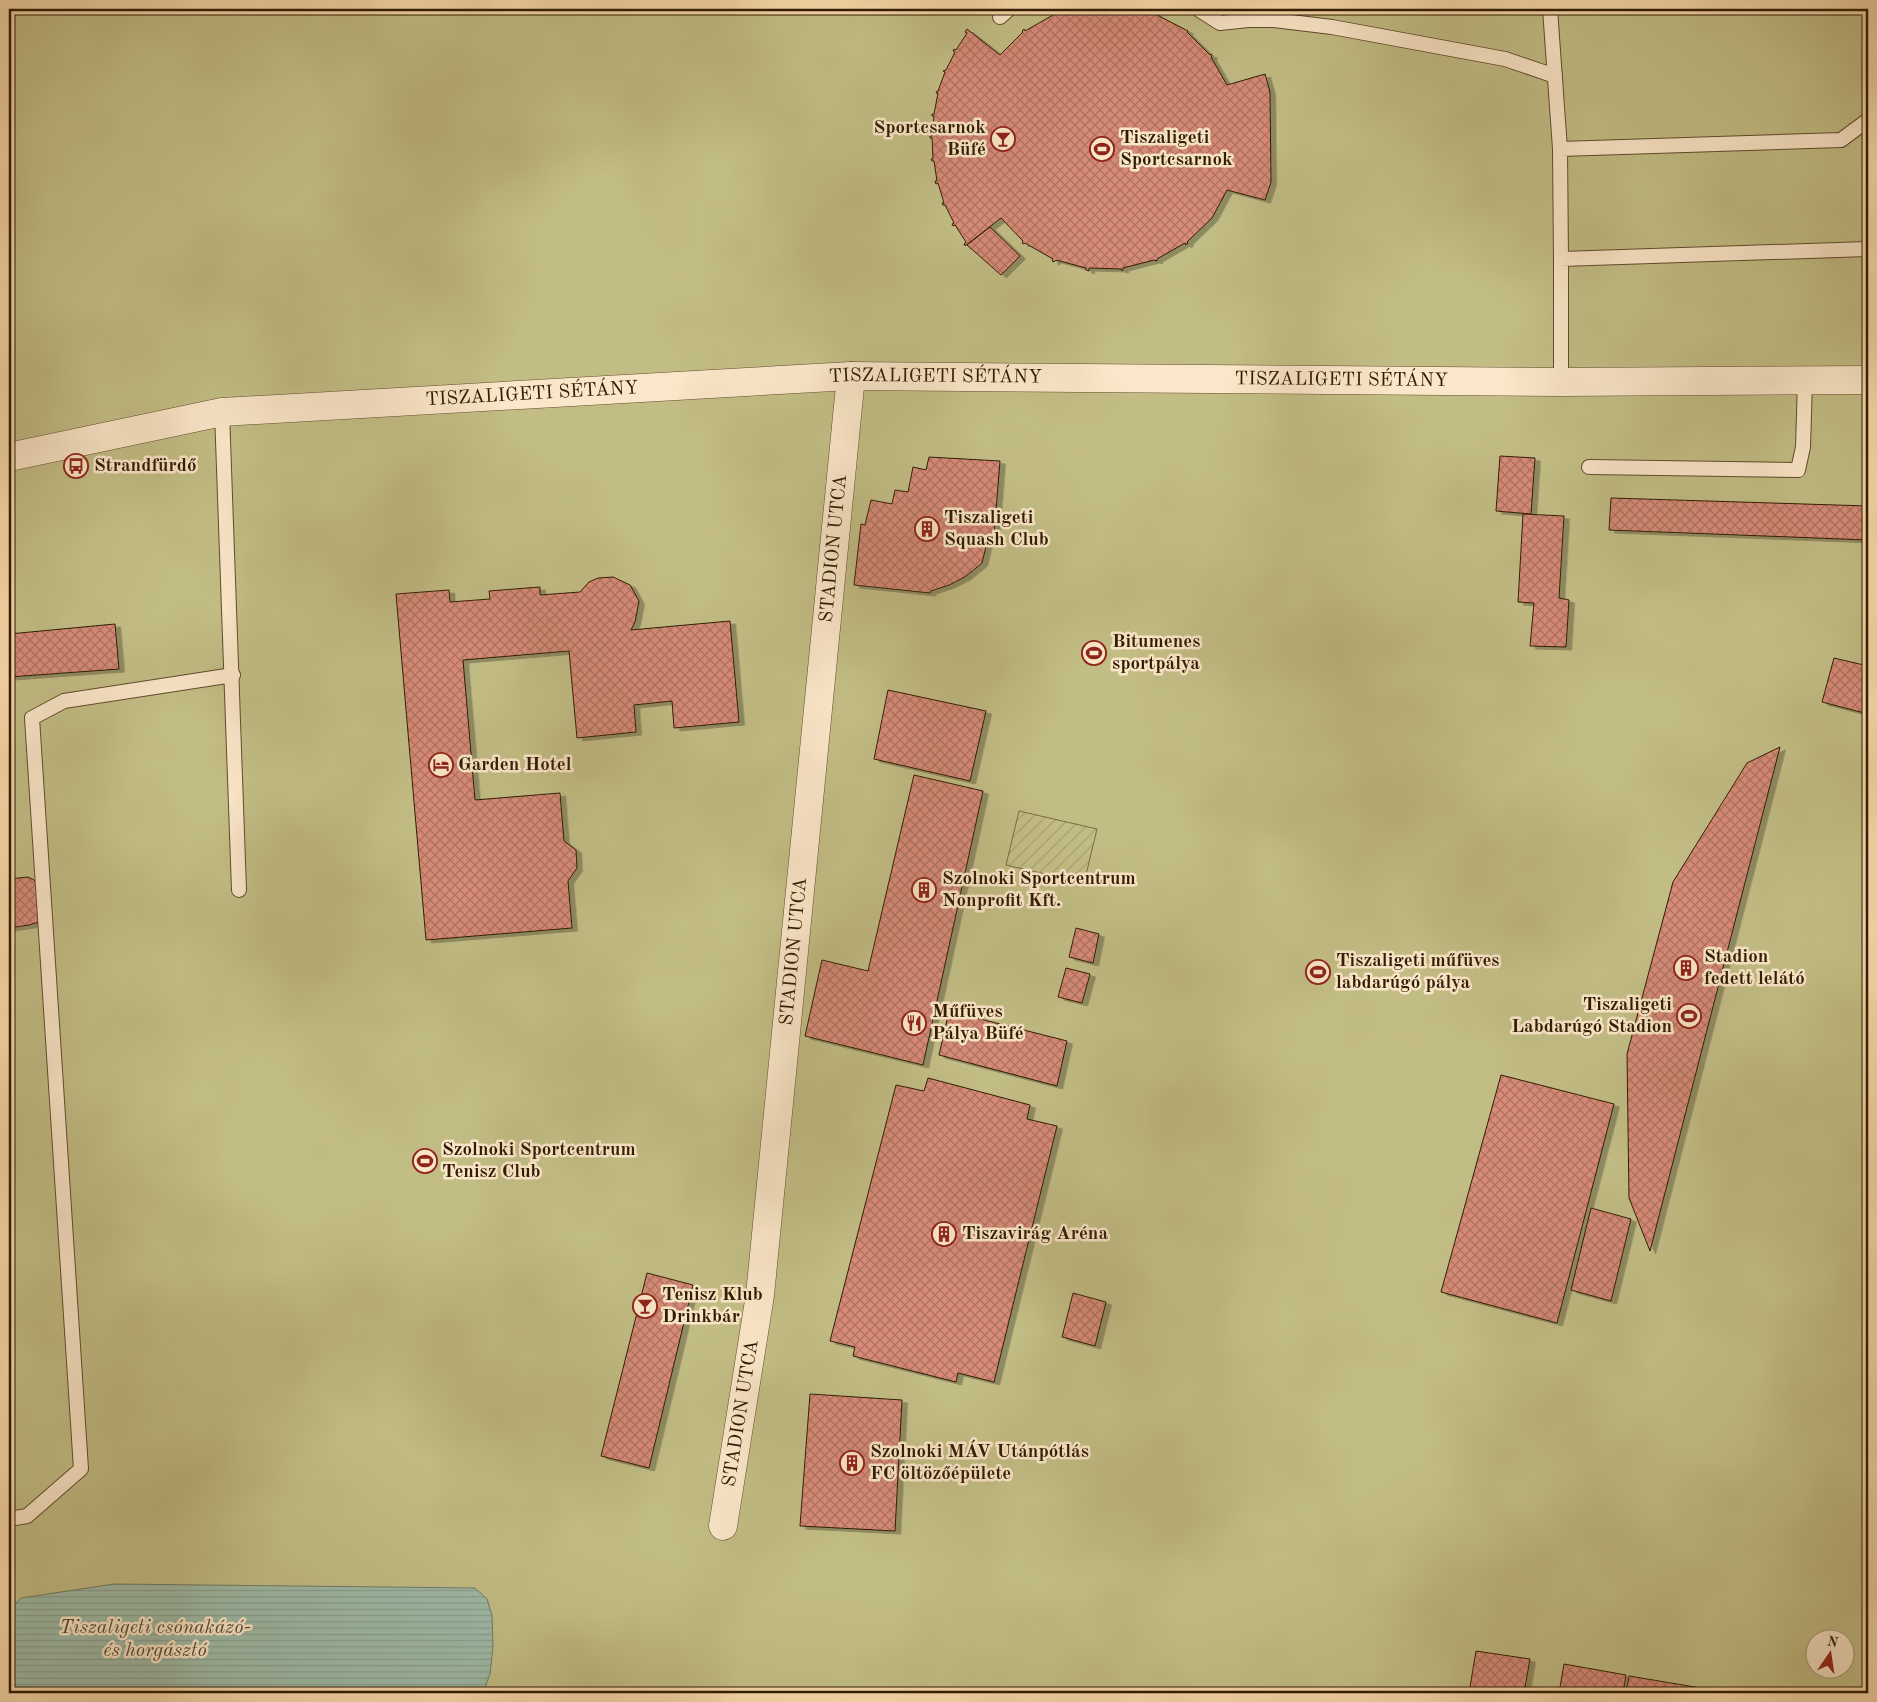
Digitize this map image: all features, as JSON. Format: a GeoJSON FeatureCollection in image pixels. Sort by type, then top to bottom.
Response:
{"type":"FeatureCollection","features":[{"type":"Feature","properties":{"kind":"street","name":"TISZALIGETI SÉTÁNY"},"geometry":{"type":"LineString","coordinates":[[9,457],[222,412],[851,376],[1560,382],[1868,380]]}},
{"type":"Feature","properties":{"kind":"street","name":"STADION UTCA"},"geometry":{"type":"LineString","coordinates":[[723,1526],[760,1295],[851,376]]}},
{"type":"Feature","properties":{"kind":"lane"},"geometry":{"type":"LineString","coordinates":[[1198,9],[1220,23],[1274,20],[1332,27],[1505,59],[1555,76]]}},
{"type":"Feature","properties":{"kind":"lane"},"geometry":{"type":"LineString","coordinates":[[1550,9],[1560,149],[1560,382]]}},
{"type":"Feature","properties":{"kind":"lane"},"geometry":{"type":"LineString","coordinates":[[1560,149],[1840,140],[1868,120]]}},
{"type":"Feature","properties":{"kind":"lane"},"geometry":{"type":"LineString","coordinates":[[1561,259],[1868,249]]}},
{"type":"Feature","properties":{"kind":"lane"},"geometry":{"type":"LineString","coordinates":[[1589,467],[1798,470],[1803,447],[1804,381]]}},
{"type":"Feature","properties":{"kind":"lane"},"geometry":{"type":"LineString","coordinates":[[222,412],[233,676],[239,890]]}},
{"type":"Feature","properties":{"kind":"lane"},"geometry":{"type":"LineString","coordinates":[[9,1519],[27,1516],[81,1469],[32,718],[64,701],[233,676]]}},
{"type":"Feature","properties":{"kind":"shaded area"},"geometry":{"type":"Polygon","coordinates":[[[9,9],[1868,9],[1868,1693],[9,1693],[9,9]]]}},
{"type":"Feature","properties":{"kind":"shaded area"},"geometry":{"type":"Polygon","coordinates":[[[1019,811],[1097,829],[1084,883],[1006,865],[1019,811]]]}},
{"type":"Feature","properties":{"kind":"water","name":"Tiszaligeti csónakázó- és horgásztó"},"geometry":{"type":"Polygon","coordinates":[[[114,1584],[475,1588],[487,1599],[492,1615],[493,1647],[490,1674],[483,1693],[9,1693],[9,1612],[21,1598],[114,1584]]]}},
{"type":"Feature","properties":{"kind":"building","name":"Tiszaligeti Sportcsarnok"},"geometry":{"type":"Polygon","coordinates":[[[1075,9],[1135,9],[1154,14],[1155,12],[1157,15],[1188,31],[1211,54],[1227,85],[1265,74],[1270,92],[1271,182],[1265,200],[1227,190],[1212,218],[1186,245],[1185,243],[1157,259],[1157,261],[1154,260],[1123,268],[1123,270],[1089,268],[1089,271],[1086,268],[1056,260],[1054,262],[1052,261],[1053,259],[1022,243],[1023,241],[1001,218],[965,246],[966,242],[955,225],[953,226],[952,224],[954,223],[945,205],[942,203],[944,203],[938,183],[936,184],[935,181],[937,181],[934,161],[931,159],[933,159],[932,138],[930,136],[932,136],[934,116],[932,114],[934,114],[938,93],[936,93],[945,72],[943,71],[946,70],[955,52],[953,51],[954,49],[956,50],[967,33],[965,32],[967,29],[1000,55],[1024,29],[1025,31],[1053,15],[1052,13],[1054,12],[1055,14],[1075,9]]]}},
{"type":"Feature","properties":{"kind":"building"},"geometry":{"type":"Polygon","coordinates":[[[990,227],[1020,256],[1001,275],[967,245],[990,227]]]}},
{"type":"Feature","properties":{"kind":"building"},"geometry":{"type":"Polygon","coordinates":[[[1500,456],[1535,458],[1531,514],[1496,511],[1500,456]]]}},
{"type":"Feature","properties":{"kind":"building","name":"Tiszaligeti Squash Club"},"geometry":{"type":"Polygon","coordinates":[[[929,457],[1000,461],[994,535],[989,534],[982,563],[965,577],[930,593],[854,585],[861,524],[865,525],[871,500],[892,504],[895,490],[908,492],[913,467],[926,470],[929,457]]]}},
{"type":"Feature","properties":{"kind":"building"},"geometry":{"type":"Polygon","coordinates":[[[1611,498],[1868,506],[1868,540],[1609,530],[1611,498]]]}},
{"type":"Feature","properties":{"kind":"building"},"geometry":{"type":"Polygon","coordinates":[[[1523,514],[1564,516],[1559,598],[1569,600],[1566,647],[1530,646],[1534,603],[1518,602],[1523,514]]]}},
{"type":"Feature","properties":{"kind":"building","name":"Garden Hotel"},"geometry":{"type":"Polygon","coordinates":[[[613,577],[630,585],[639,601],[635,622],[631,630],[730,621],[739,722],[674,728],[672,701],[634,705],[636,732],[577,738],[569,651],[463,660],[475,800],[560,793],[564,841],[576,850],[577,868],[568,881],[572,928],[426,940],[396,594],[449,590],[450,602],[490,599],[489,591],[540,587],[540,595],[580,592],[589,582],[598,578],[613,577]]]}},
{"type":"Feature","properties":{"kind":"building"},"geometry":{"type":"Polygon","coordinates":[[[115,624],[119,669],[9,677],[9,634],[115,624]]]}},
{"type":"Feature","properties":{"kind":"building"},"geometry":{"type":"Polygon","coordinates":[[[1834,658],[1868,666],[1868,714],[1822,702],[1834,658]]]}},
{"type":"Feature","properties":{"kind":"building"},"geometry":{"type":"Polygon","coordinates":[[[888,690],[986,711],[970,781],[874,759],[888,690]]]}},
{"type":"Feature","properties":{"kind":"building","name":"Stadion fedett lelátó"},"geometry":{"type":"Polygon","coordinates":[[[1780,747],[1650,1251],[1629,1198],[1627,1054],[1673,882],[1747,763],[1780,747]]]}},
{"type":"Feature","properties":{"kind":"building","name":"Szolnoki Sportcentrum Nonprofit Kft."},"geometry":{"type":"Polygon","coordinates":[[[914,775],[983,791],[923,1065],[805,1036],[822,960],[868,971],[914,775]]]}},
{"type":"Feature","properties":{"kind":"building"},"geometry":{"type":"Polygon","coordinates":[[[28,877],[37,884],[39,922],[9,928],[9,879],[28,877]]]}},
{"type":"Feature","properties":{"kind":"building"},"geometry":{"type":"Polygon","coordinates":[[[1076,928],[1099,934],[1093,963],[1069,957],[1076,928]]]}},
{"type":"Feature","properties":{"kind":"building"},"geometry":{"type":"Polygon","coordinates":[[[1066,968],[1090,974],[1082,1003],[1058,997],[1066,968]]]}},
{"type":"Feature","properties":{"kind":"building"},"geometry":{"type":"Polygon","coordinates":[[[949,1011],[1067,1041],[1057,1086],[939,1055],[949,1011]]]}},
{"type":"Feature","properties":{"kind":"building"},"geometry":{"type":"Polygon","coordinates":[[[1501,1075],[1614,1104],[1557,1323],[1441,1292],[1501,1075]]]}},
{"type":"Feature","properties":{"kind":"building","name":"Tiszavirág Aréna"},"geometry":{"type":"Polygon","coordinates":[[[928,1078],[1030,1105],[1027,1119],[1057,1126],[994,1382],[958,1373],[956,1382],[853,1356],[855,1347],[830,1341],[896,1085],[924,1091],[928,1078]]]}},
{"type":"Feature","properties":{"kind":"building"},"geometry":{"type":"Polygon","coordinates":[[[1591,1208],[1631,1219],[1611,1301],[1571,1290],[1591,1208]]]}},
{"type":"Feature","properties":{"kind":"building"},"geometry":{"type":"Polygon","coordinates":[[[647,1273],[693,1285],[649,1468],[601,1456],[647,1273]]]}},
{"type":"Feature","properties":{"kind":"building"},"geometry":{"type":"Polygon","coordinates":[[[1073,1293],[1106,1302],[1095,1346],[1062,1337],[1073,1293]]]}},
{"type":"Feature","properties":{"kind":"building","name":"Szolnoki MÁV Utánpótlás FC öltözőépülete"},"geometry":{"type":"Polygon","coordinates":[[[810,1394],[902,1400],[895,1531],[800,1526],[810,1394]]]}},
{"type":"Feature","properties":{"kind":"building"},"geometry":{"type":"Polygon","coordinates":[[[1476,1651],[1530,1659],[1524,1693],[1469,1693],[1476,1651]]]}},
{"type":"Feature","properties":{"kind":"building"},"geometry":{"type":"Polygon","coordinates":[[[1564,1664],[1626,1675],[1623,1693],[1559,1693],[1564,1664]]]}},
{"type":"Feature","properties":{"kind":"building"},"geometry":{"type":"Polygon","coordinates":[[[1629,1676],[1731,1693],[1626,1693],[1629,1676]]]}},
{"type":"Feature","properties":{"kind":"place","name":"Sportcsarnok Büfé"},"geometry":{"type":"Point","coordinates":[1003,139]}},
{"type":"Feature","properties":{"kind":"place","name":"Tiszaligeti Sportcsarnok"},"geometry":{"type":"Point","coordinates":[1102,149]}},
{"type":"Feature","properties":{"kind":"place","name":"Strandfürdő"},"geometry":{"type":"Point","coordinates":[76,466]}},
{"type":"Feature","properties":{"kind":"place","name":"Tiszaligeti Squash Club"},"geometry":{"type":"Point","coordinates":[927,529]}},
{"type":"Feature","properties":{"kind":"place","name":"Bitumenes sportpálya"},"geometry":{"type":"Point","coordinates":[1094,653]}},
{"type":"Feature","properties":{"kind":"place","name":"Garden Hotel"},"geometry":{"type":"Point","coordinates":[441,765]}},
{"type":"Feature","properties":{"kind":"place","name":"Szolnoki Sportcentrum Nonprofit Kft."},"geometry":{"type":"Point","coordinates":[924,890]}},
{"type":"Feature","properties":{"kind":"place","name":"Stadion fedett lelátó"},"geometry":{"type":"Point","coordinates":[1686,968]}},
{"type":"Feature","properties":{"kind":"place","name":"Tiszaligeti műfüves labdarúgó pálya"},"geometry":{"type":"Point","coordinates":[1318,972]}},
{"type":"Feature","properties":{"kind":"place","name":"Tiszaligeti Labdarúgó Stadion"},"geometry":{"type":"Point","coordinates":[1689,1016]}},
{"type":"Feature","properties":{"kind":"place","name":"Műfüves Pálya Büfé"},"geometry":{"type":"Point","coordinates":[914,1023]}},
{"type":"Feature","properties":{"kind":"place","name":"Szolnoki Sportcentrum Tenisz Club"},"geometry":{"type":"Point","coordinates":[425,1161]}},
{"type":"Feature","properties":{"kind":"place","name":"Tiszavirág Aréna"},"geometry":{"type":"Point","coordinates":[944,1234]}},
{"type":"Feature","properties":{"kind":"place","name":"Tenisz Klub Drinkbár"},"geometry":{"type":"Point","coordinates":[645,1306]}},
{"type":"Feature","properties":{"kind":"place","name":"Szolnoki MÁV Utánpótlás FC öltözőépülete"},"geometry":{"type":"Point","coordinates":[852,1463]}}]}
